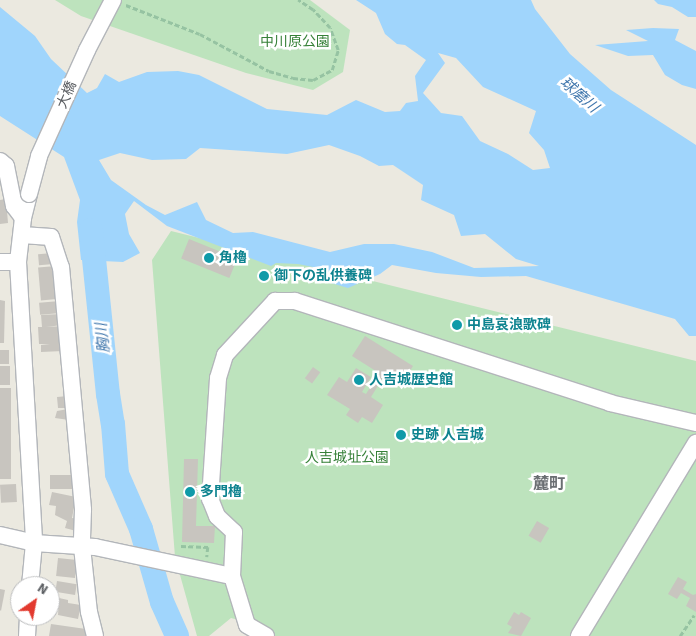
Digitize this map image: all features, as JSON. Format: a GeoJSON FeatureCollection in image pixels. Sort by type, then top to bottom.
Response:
{"type":"FeatureCollection","features":[{"type":"Feature","properties":{"kind":"street","name":"大橋"},"geometry":{"type":"LineString","coordinates":[[31,576],[34,542],[18,262],[23,218],[39,156],[87,50],[113,0]]}},
{"type":"Feature","properties":{"kind":"street"},"geometry":{"type":"LineString","coordinates":[[0,161],[6,166],[14,206],[23,218]]}},
{"type":"Feature","properties":{"kind":"street"},"geometry":{"type":"LineString","coordinates":[[22,235],[51,237],[61,267],[88,547],[89,612],[94,636]]}},
{"type":"Feature","properties":{"kind":"street"},"geometry":{"type":"LineString","coordinates":[[0,262],[18,262]]}},
{"type":"Feature","properties":{"kind":"street"},"geometry":{"type":"LineString","coordinates":[[266,636],[247,624],[232,576],[234,532],[217,516],[210,499],[218,378],[225,355],[275,301],[295,301],[610,403],[696,423]]}},
{"type":"Feature","properties":{"kind":"street"},"geometry":{"type":"LineString","coordinates":[[579,636],[696,443]]}},
{"type":"Feature","properties":{"kind":"street"},"geometry":{"type":"LineString","coordinates":[[0,535],[34,542],[88,547],[208,567],[232,576]]}},
{"type":"Feature","properties":{"kind":"path"},"geometry":{"type":"LineString","coordinates":[[113,0],[200,34],[269,71],[293,78],[313,80],[332,70],[338,50],[330,28],[313,10],[298,0]]}},
{"type":"Feature","properties":{"kind":"path"},"geometry":{"type":"LineString","coordinates":[[181,546],[208,547],[208,567]]}},
{"type":"Feature","properties":{"kind":"path"},"geometry":{"type":"LineString","coordinates":[[680,636],[694,615]]}},
{"type":"Feature","properties":{"kind":"green space","name":"中川原公園"},"geometry":{"type":"Polygon","coordinates":[[[55,0],[310,0],[350,30],[343,72],[313,90],[246,73],[81,16],[55,0]]]}},
{"type":"Feature","properties":{"kind":"green space","name":"人吉城址公園"},"geometry":{"type":"Polygon","coordinates":[[[171,231],[696,361],[696,636],[273,636],[251,623],[231,618],[209,636],[197,636],[175,557],[152,260],[171,231]]]}},
{"type":"Feature","properties":{"kind":"water","name":"球磨川"},"geometry":{"type":"Polygon","coordinates":[[[356,0],[531,0],[535,9],[570,54],[611,90],[696,145],[696,336],[689,336],[675,319],[526,276],[481,277],[436,273],[392,265],[380,274],[348,288],[331,283],[323,269],[298,264],[276,263],[271,266],[167,226],[134,201],[125,214],[129,234],[140,253],[123,262],[81,260],[77,222],[80,200],[64,157],[0,116],[0,7],[35,36],[51,59],[87,93],[97,88],[105,74],[119,82],[147,72],[178,71],[199,75],[267,109],[327,115],[356,100],[385,112],[400,111],[406,103],[418,101],[415,76],[426,60],[405,45],[397,44],[385,34],[376,13],[356,0]],[[438,53],[445,63],[423,93],[441,113],[462,116],[480,141],[508,154],[533,170],[550,168],[544,150],[529,133],[536,111],[483,87],[456,58],[438,53]],[[329,145],[287,154],[200,148],[186,159],[152,160],[120,153],[99,160],[111,180],[146,205],[165,215],[197,202],[206,220],[233,233],[253,232],[330,252],[364,244],[394,244],[432,252],[474,268],[539,266],[516,259],[485,234],[461,236],[454,215],[421,200],[423,185],[393,165],[379,166],[360,156],[329,145]]]}},
{"type":"Feature","properties":{"kind":"water"},"geometry":{"type":"Polygon","coordinates":[[[654,0],[696,0],[696,17],[688,17],[672,7],[658,4],[654,0]]]}},
{"type":"Feature","properties":{"kind":"water"},"geometry":{"type":"Polygon","coordinates":[[[679,29],[675,40],[696,51],[696,89],[682,85],[665,75],[653,55],[628,56],[595,45],[648,41],[626,30],[679,29]]]}},
{"type":"Feature","properties":{"kind":"building"},"geometry":{"type":"Polygon","coordinates":[[[6,199],[8,223],[0,224],[0,200],[6,199]]]}},
{"type":"Feature","properties":{"kind":"building","name":"角櫓"},"geometry":{"type":"Polygon","coordinates":[[[189,239],[237,258],[229,278],[181,258],[189,239]]]}},
{"type":"Feature","properties":{"kind":"building"},"geometry":{"type":"Polygon","coordinates":[[[53,253],[54,264],[39,265],[38,254],[53,253]]]}},
{"type":"Feature","properties":{"kind":"building"},"geometry":{"type":"Polygon","coordinates":[[[56,266],[59,299],[41,300],[38,268],[56,266]]]}},
{"type":"Feature","properties":{"kind":"building"},"geometry":{"type":"Polygon","coordinates":[[[0,300],[5,301],[4,343],[0,343],[0,300]]]}},
{"type":"Feature","properties":{"kind":"building"},"geometry":{"type":"Polygon","coordinates":[[[60,301],[61,313],[40,315],[39,303],[60,301]]]}},
{"type":"Feature","properties":{"kind":"building"},"geometry":{"type":"Polygon","coordinates":[[[61,314],[62,325],[46,327],[64,326],[63,351],[41,352],[41,345],[50,344],[39,344],[38,327],[42,327],[41,315],[61,314]]]}},
{"type":"Feature","properties":{"kind":"building","name":"人吉城歴史館"},"geometry":{"type":"Polygon","coordinates":[[[365,336],[413,366],[400,386],[384,376],[371,397],[383,405],[372,423],[362,417],[358,423],[346,415],[350,409],[327,395],[339,377],[347,382],[356,368],[371,377],[362,392],[366,394],[379,373],[352,356],[365,336]]]}},
{"type":"Feature","properties":{"kind":"building"},"geometry":{"type":"Polygon","coordinates":[[[0,350],[9,350],[9,364],[0,364],[0,350]]]}},
{"type":"Feature","properties":{"kind":"building"},"geometry":{"type":"Polygon","coordinates":[[[0,366],[10,366],[10,385],[0,385],[0,366]]]}},
{"type":"Feature","properties":{"kind":"building"},"geometry":{"type":"Polygon","coordinates":[[[313,367],[320,372],[312,384],[305,378],[313,367]]]}},
{"type":"Feature","properties":{"kind":"building"},"geometry":{"type":"Polygon","coordinates":[[[0,388],[11,388],[11,479],[0,479],[0,388]]]}},
{"type":"Feature","properties":{"kind":"building"},"geometry":{"type":"Polygon","coordinates":[[[68,396],[68,408],[58,408],[57,397],[68,396]]]}},
{"type":"Feature","properties":{"kind":"building"},"geometry":{"type":"Polygon","coordinates":[[[68,409],[69,420],[55,418],[57,411],[68,409]]]}},
{"type":"Feature","properties":{"kind":"building","name":"多門櫓"},"geometry":{"type":"Polygon","coordinates":[[[184,459],[198,459],[196,526],[215,526],[214,543],[182,542],[184,459]]]}},
{"type":"Feature","properties":{"kind":"building"},"geometry":{"type":"Polygon","coordinates":[[[50,475],[75,475],[75,489],[50,489],[50,475]]]}},
{"type":"Feature","properties":{"kind":"building"},"geometry":{"type":"Polygon","coordinates":[[[16,484],[17,502],[1,503],[0,485],[16,484]]]}},
{"type":"Feature","properties":{"kind":"building"},"geometry":{"type":"Polygon","coordinates":[[[52,492],[76,497],[72,518],[79,519],[76,531],[65,528],[67,521],[55,515],[56,506],[49,505],[52,492]]]}},
{"type":"Feature","properties":{"kind":"building"},"geometry":{"type":"Polygon","coordinates":[[[537,521],[549,528],[541,543],[528,536],[537,521]]]}},
{"type":"Feature","properties":{"kind":"building"},"geometry":{"type":"Polygon","coordinates":[[[58,558],[77,560],[75,578],[57,576],[58,558]]]}},
{"type":"Feature","properties":{"kind":"building"},"geometry":{"type":"Polygon","coordinates":[[[678,577],[687,582],[683,589],[693,595],[696,594],[696,612],[686,606],[690,598],[681,593],[677,599],[668,594],[678,577]]]}},
{"type":"Feature","properties":{"kind":"building"},"geometry":{"type":"Polygon","coordinates":[[[60,581],[77,584],[75,595],[60,593],[60,581]]]}},
{"type":"Feature","properties":{"kind":"building"},"geometry":{"type":"Polygon","coordinates":[[[0,589],[5,590],[1,611],[0,610],[0,589]]]}},
{"type":"Feature","properties":{"kind":"building"},"geometry":{"type":"Polygon","coordinates":[[[60,598],[68,600],[68,603],[81,605],[78,619],[60,615],[60,598]]]}},
{"type":"Feature","properties":{"kind":"building"},"geometry":{"type":"Polygon","coordinates":[[[514,612],[519,615],[521,612],[531,618],[521,636],[508,633],[512,627],[507,624],[514,612]]]}},
{"type":"Feature","properties":{"kind":"building"},"geometry":{"type":"Polygon","coordinates":[[[60,625],[86,629],[85,636],[49,636],[51,626],[60,625]]]}},
{"type":"Feature","properties":{"kind":"waterway","name":"胸川"},"geometry":{"type":"LineString","coordinates":[[91,230],[117,474],[141,529],[162,602],[177,636]]}},
{"type":"Feature","properties":{"kind":"place","name":"角櫓"},"geometry":{"type":"Point","coordinates":[209,258]}},
{"type":"Feature","properties":{"kind":"place","name":"御下の乱供養碑"},"geometry":{"type":"Point","coordinates":[264,276]}},
{"type":"Feature","properties":{"kind":"place","name":"中島哀浪歌碑"},"geometry":{"type":"Point","coordinates":[457,325]}},
{"type":"Feature","properties":{"kind":"place","name":"人吉城歴史館"},"geometry":{"type":"Point","coordinates":[359,380]}},
{"type":"Feature","properties":{"kind":"place","name":"史跡 人吉城"},"geometry":{"type":"Point","coordinates":[401,435]}},
{"type":"Feature","properties":{"kind":"place","name":"多門櫓"},"geometry":{"type":"Point","coordinates":[190,492]}},
{"type":"Feature","properties":{"kind":"district","name":"麓町"},"geometry":{"type":"Point","coordinates":[549,484]}}]}
